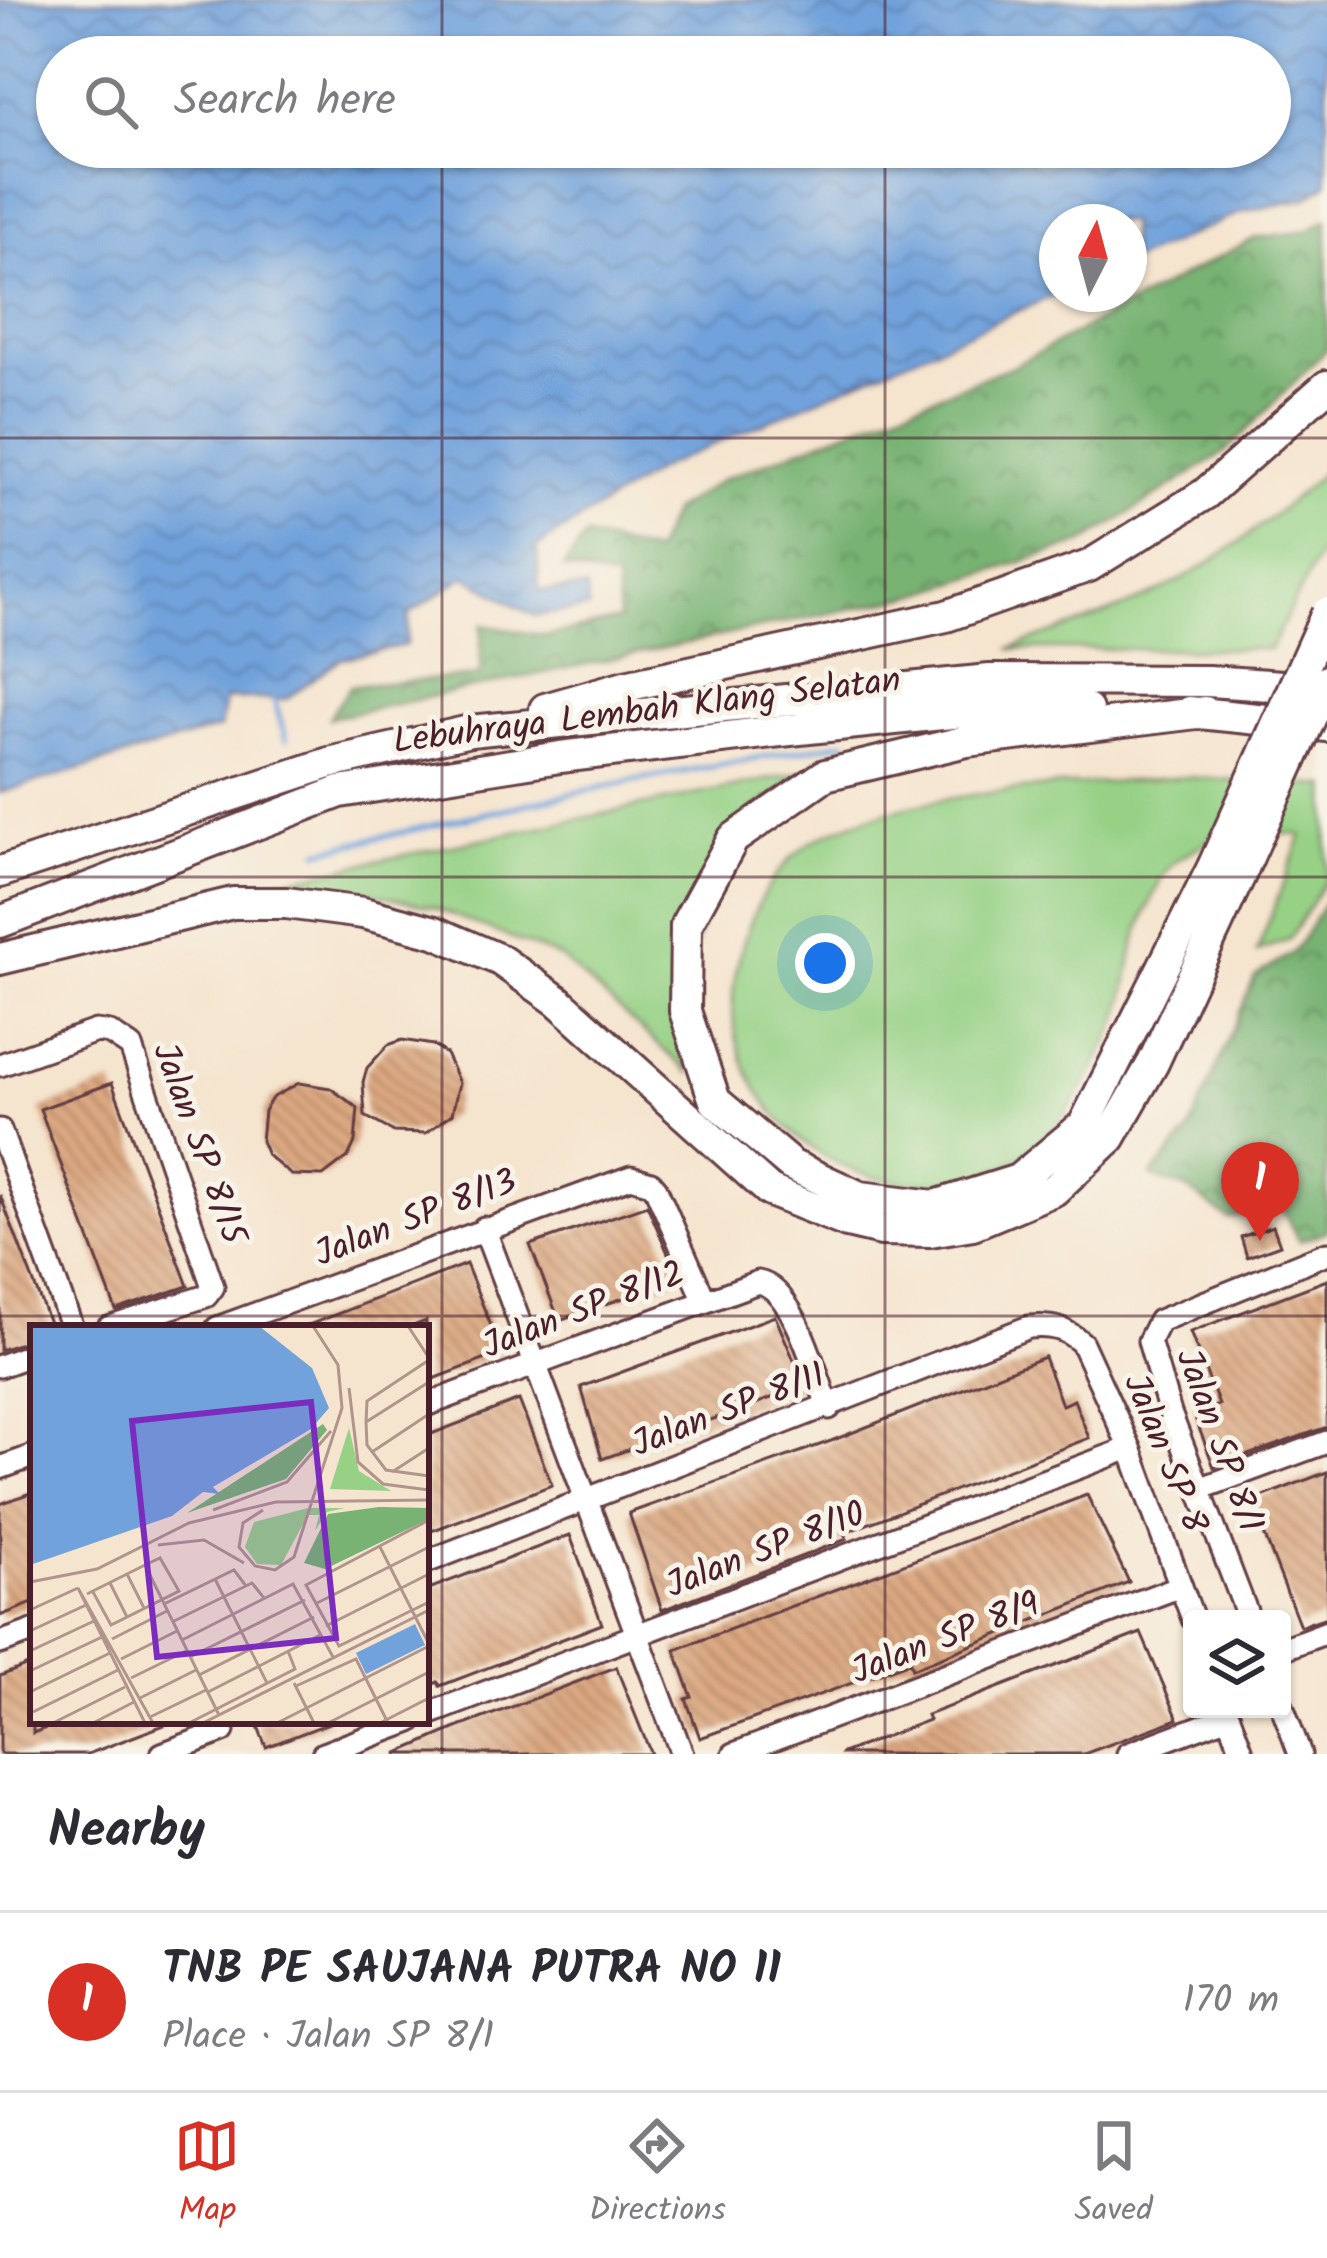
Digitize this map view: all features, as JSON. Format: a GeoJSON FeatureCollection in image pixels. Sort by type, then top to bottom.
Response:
{"type":"FeatureCollection","features":[{"type":"Feature","properties":{"kind":"highway"},"geometry":{"type":"LineString","coordinates":[[470,731],[625,686],[946,616],[1090,566],[1205,494],[1327,386]]}},
{"type":"Feature","properties":{"kind":"highway"},"geometry":{"type":"LineString","coordinates":[[0,959],[233,903],[286,903],[344,911],[435,932],[500,960],[557,1000],[770,1191],[881,1231],[930,1231],[973,1224],[1054,1190],[1110,1138],[1153,1064],[1327,614]]}},
{"type":"Feature","properties":{"kind":"highway","name":"Lebuhraya Lembah Klang Selatan"},"geometry":{"type":"LineString","coordinates":[[0,872],[329,763],[470,731],[990,680],[1208,681],[1327,690]]}},
{"type":"Feature","properties":{"kind":"highway"},"geometry":{"type":"LineString","coordinates":[[1204,712],[967,741],[825,775],[733,839],[686,926],[685,1011],[715,1101],[790,1165],[860,1197],[935,1206],[1018,1180],[1084,1125],[1327,680]]}},
{"type":"Feature","properties":{"kind":"highway","name":"Lebuhraya Lembah Klang Selatan"},"geometry":{"type":"LineString","coordinates":[[0,922],[340,793],[560,757],[990,709],[1204,712],[1327,726]]}},
{"type":"Feature","properties":{"kind":"street","name":"Jalan SP 8/15"},"geometry":{"type":"LineString","coordinates":[[0,1065],[96,1031],[110,1033],[130,1047],[213,1287],[206,1296],[117,1325]]}},
{"type":"Feature","properties":{"kind":"street"},"geometry":{"type":"LineString","coordinates":[[0,1130],[71,1325]]}},
{"type":"Feature","properties":{"kind":"street","name":"Jalan SP 8/13"},"geometry":{"type":"LineString","coordinates":[[225,1325],[616,1180],[639,1178],[656,1190],[705,1301]]}},
{"type":"Feature","properties":{"kind":"street"},"geometry":{"type":"LineString","coordinates":[[484,1228],[682,1754]]}},
{"type":"Feature","properties":{"kind":"street","name":"Jalan SP 8/1"},"geometry":{"type":"LineString","coordinates":[[1246,1610],[1149,1350],[1154,1327],[1327,1253]]}},
{"type":"Feature","properties":{"kind":"street","name":"Jalan SP 8/12"},"geometry":{"type":"LineString","coordinates":[[429,1404],[748,1284],[766,1282],[787,1302],[829,1408]]}},
{"type":"Feature","properties":{"kind":"street","name":"Jalan SP 8/11"},"geometry":{"type":"LineString","coordinates":[[429,1561],[1029,1327],[1057,1327]]}},
{"type":"Feature","properties":{"kind":"street","name":"Jalan SP 8"},"geometry":{"type":"LineString","coordinates":[[1057,1327],[1082,1342],[1130,1448],[1190,1610]]}},
{"type":"Feature","properties":{"kind":"street"},"geometry":{"type":"LineString","coordinates":[[0,1366],[30,1355]]}},
{"type":"Feature","properties":{"kind":"street"},"geometry":{"type":"LineString","coordinates":[[1199,1489],[1327,1442]]}},
{"type":"Feature","properties":{"kind":"street","name":"Jalan SP 8/10"},"geometry":{"type":"LineString","coordinates":[[429,1714],[1130,1448]]}},
{"type":"Feature","properties":{"kind":"street"},"geometry":{"type":"LineString","coordinates":[[0,1468],[30,1457]]}},
{"type":"Feature","properties":{"kind":"street","name":"Jalan SP 8/9"},"geometry":{"type":"LineString","coordinates":[[734,1754],[1181,1586]]}},
{"type":"Feature","properties":{"kind":"street"},"geometry":{"type":"LineString","coordinates":[[0,1643],[30,1631]]}},
{"type":"Feature","properties":{"kind":"street"},"geometry":{"type":"LineString","coordinates":[[1291,1645],[1327,1632]]}},
{"type":"Feature","properties":{"kind":"street"},"geometry":{"type":"LineString","coordinates":[[1128,1754],[1214,1718]]}},
{"type":"Feature","properties":{"kind":"street"},"geometry":{"type":"LineString","coordinates":[[1230,1718],[1243,1754]]}},
{"type":"Feature","properties":{"kind":"street"},"geometry":{"type":"LineString","coordinates":[[1286,1718],[1300,1754]]}},
{"type":"Feature","properties":{"kind":"street"},"geometry":{"type":"LineString","coordinates":[[323,1754],[403,1724]]}},
{"type":"Feature","properties":{"kind":"street"},"geometry":{"type":"LineString","coordinates":[[162,1754],[221,1726],[232,1754]]}},
{"type":"Feature","properties":{"kind":"green space"},"geometry":{"type":"Polygon","coordinates":[[[1327,219],[1327,349],[1225,452],[1083,543],[912,596],[329,718],[350,686],[480,676],[482,625],[547,636],[619,620],[616,580],[563,568],[586,537],[654,553],[673,511],[723,479],[1013,366],[1115,312],[1147,312],[1147,295],[1255,238],[1309,231],[1327,219]]]}},
{"type":"Feature","properties":{"kind":"green space"},"geometry":{"type":"Polygon","coordinates":[[[1327,469],[1327,539],[1270,649],[1009,649],[1174,583],[1248,536],[1327,469]]]}},
{"type":"Feature","properties":{"kind":"green space"},"geometry":{"type":"Polygon","coordinates":[[[804,772],[729,829],[676,1011],[689,1072],[561,958],[433,907],[382,895],[275,882],[804,772]]]}},
{"type":"Feature","properties":{"kind":"green space"},"geometry":{"type":"Polygon","coordinates":[[[1188,777],[1327,786],[1327,878],[1289,939],[1257,952],[1302,835],[1219,830],[1174,862],[1141,925],[1110,1039],[1065,1115],[1036,1146],[1008,1164],[973,1177],[924,1183],[889,1180],[824,1156],[771,1110],[739,1048],[734,988],[758,904],[780,870],[800,851],[860,820],[951,798],[1188,777]]]}},
{"type":"Feature","properties":{"kind":"green space"},"geometry":{"type":"Polygon","coordinates":[[[1327,899],[1327,1231],[1299,1241],[1280,1205],[1228,1219],[1188,1189],[1151,1176],[1189,1132],[1255,977],[1294,952],[1327,899]]]}},
{"type":"Feature","properties":{"kind":"water"},"geometry":{"type":"Polygon","coordinates":[[[0,0],[1327,0],[1327,184],[1305,199],[1243,212],[1147,254],[1147,204],[1039,204],[1039,302],[663,467],[537,547],[539,591],[587,588],[588,609],[534,616],[465,576],[409,614],[406,645],[340,659],[286,699],[225,699],[220,728],[0,793],[0,0]]]}},
{"type":"Feature","properties":{"kind":"building"},"geometry":{"type":"Polygon","coordinates":[[[402,1040],[433,1045],[446,1054],[459,1083],[452,1114],[426,1133],[394,1132],[365,1116],[367,1068],[388,1045],[402,1040]]]}},
{"type":"Feature","properties":{"kind":"building"},"geometry":{"type":"Polygon","coordinates":[[[112,1083],[188,1286],[116,1310],[40,1109],[112,1083]]]}},
{"type":"Feature","properties":{"kind":"building"},"geometry":{"type":"Polygon","coordinates":[[[299,1083],[330,1088],[358,1108],[355,1142],[348,1157],[323,1176],[291,1175],[267,1155],[261,1141],[264,1111],[272,1098],[299,1083]]]}},
{"type":"Feature","properties":{"kind":"building"},"geometry":{"type":"Polygon","coordinates":[[[0,1195],[50,1325],[30,1325],[30,1340],[0,1350],[0,1195]]]}},
{"type":"Feature","properties":{"kind":"building"},"geometry":{"type":"Polygon","coordinates":[[[647,1205],[679,1279],[559,1320],[530,1245],[647,1205]]]}},
{"type":"Feature","properties":{"kind":"building"},"geometry":{"type":"Polygon","coordinates":[[[1273,1226],[1280,1245],[1247,1257],[1241,1237],[1273,1226]]]}},
{"type":"Feature","properties":{"kind":"building"},"geometry":{"type":"Polygon","coordinates":[[[466,1264],[502,1353],[429,1381],[426,1321],[416,1325],[309,1325],[466,1264]]]}},
{"type":"Feature","properties":{"kind":"building"},"geometry":{"type":"Polygon","coordinates":[[[1327,1280],[1327,1427],[1214,1467],[1194,1415],[1219,1405],[1190,1332],[1327,1280]]]}},
{"type":"Feature","properties":{"kind":"building"},"geometry":{"type":"Polygon","coordinates":[[[775,1316],[805,1386],[602,1459],[581,1387],[775,1316]]]}},
{"type":"Feature","properties":{"kind":"building"},"geometry":{"type":"Polygon","coordinates":[[[1044,1357],[1062,1405],[1074,1400],[1089,1438],[662,1610],[629,1513],[831,1441],[1044,1357]]]}},
{"type":"Feature","properties":{"kind":"building"},"geometry":{"type":"Polygon","coordinates":[[[519,1400],[552,1485],[429,1532],[429,1435],[519,1400]]]}},
{"type":"Feature","properties":{"kind":"building"},"geometry":{"type":"Polygon","coordinates":[[[1327,1472],[1327,1617],[1300,1626],[1251,1501],[1327,1472]]]}},
{"type":"Feature","properties":{"kind":"building"},"geometry":{"type":"Polygon","coordinates":[[[30,1493],[30,1604],[0,1616],[0,1504],[30,1493]]]}},
{"type":"Feature","properties":{"kind":"building"},"geometry":{"type":"Polygon","coordinates":[[[1087,1495],[1129,1582],[912,1669],[910,1662],[700,1738],[675,1650],[1087,1495]]]}},
{"type":"Feature","properties":{"kind":"building"},"geometry":{"type":"Polygon","coordinates":[[[570,1535],[602,1624],[440,1686],[438,1682],[429,1686],[429,1589],[570,1535]]]}},
{"type":"Feature","properties":{"kind":"building"},"geometry":{"type":"Polygon","coordinates":[[[1141,1633],[1178,1719],[1084,1754],[840,1754],[929,1720],[927,1715],[1141,1633]]]}},
{"type":"Feature","properties":{"kind":"building"},"geometry":{"type":"Polygon","coordinates":[[[30,1664],[33,1733],[56,1724],[167,1724],[88,1754],[0,1754],[0,1676],[30,1664]]]}},
{"type":"Feature","properties":{"kind":"building"},"geometry":{"type":"Polygon","coordinates":[[[616,1667],[651,1754],[396,1754],[454,1729],[616,1667]]]}},
{"type":"Feature","properties":{"kind":"building"},"geometry":{"type":"Polygon","coordinates":[[[257,1724],[327,1724],[266,1747],[257,1724]]]}},
{"type":"Feature","properties":{"kind":"waterway"},"geometry":{"type":"LineString","coordinates":[[274,699],[286,739]]}},
{"type":"Feature","properties":{"kind":"waterway"},"geometry":{"type":"LineString","coordinates":[[319,851],[611,785],[845,742]]}},
{"type":"Feature","properties":{"kind":"place","name":"TNB PE SAUJANA PUTRA NO 11"},"geometry":{"type":"Point","coordinates":[1260,1241]}}]}
